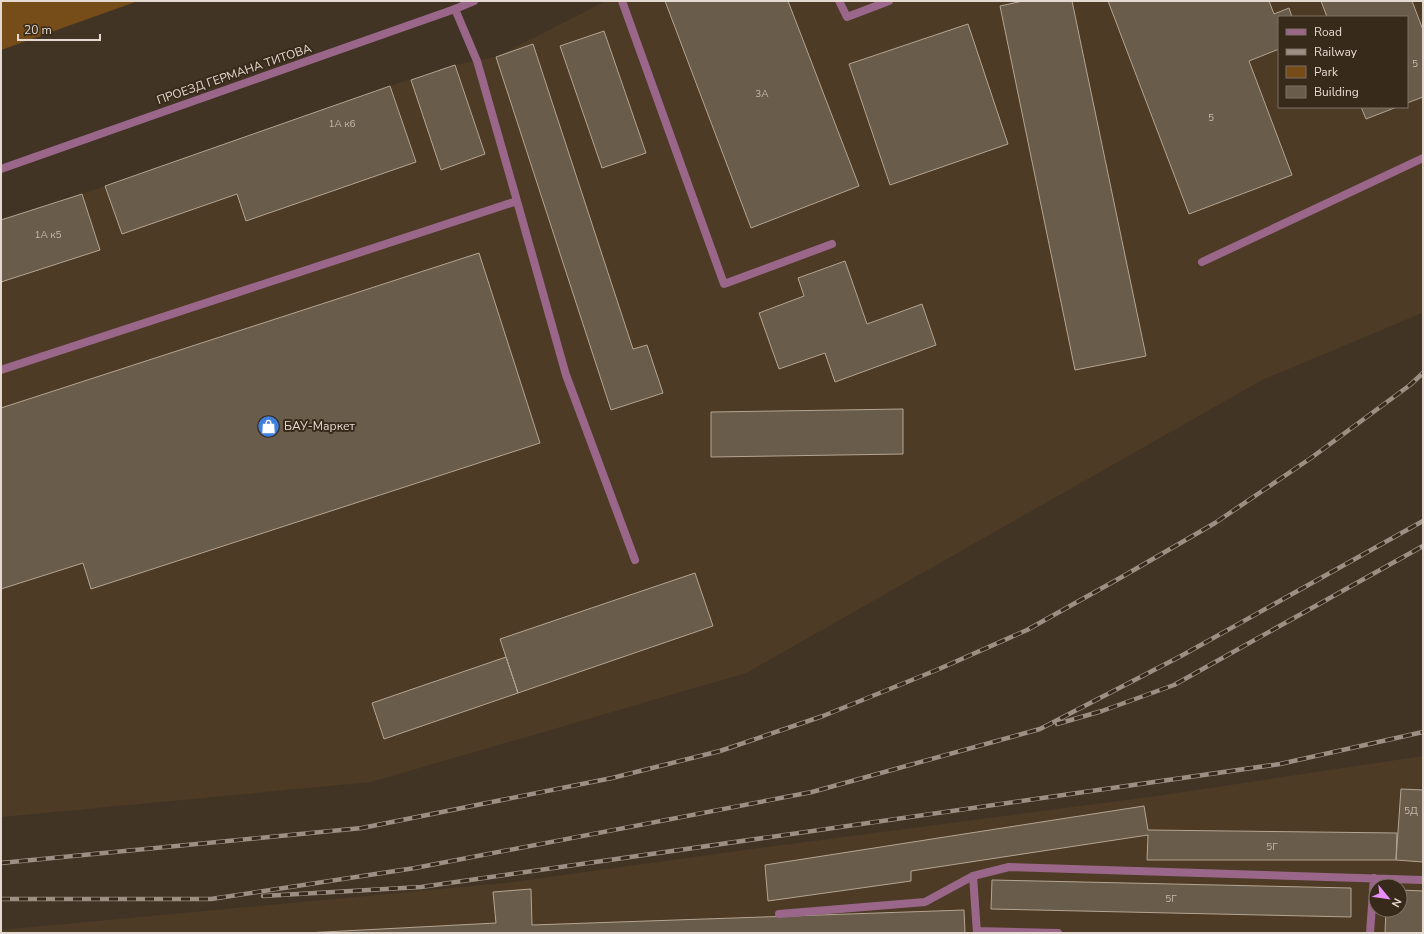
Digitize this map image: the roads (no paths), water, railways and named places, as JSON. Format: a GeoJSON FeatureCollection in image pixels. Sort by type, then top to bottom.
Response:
{"type":"FeatureCollection","features":[{"type":"Feature","properties":{"kind":"street","name":"ПРОЕЗД ГЕРМАНА ТИТОВА"},"geometry":{"type":"LineString","coordinates":[[1,169],[474,1]]}},
{"type":"Feature","properties":{"kind":"street"},"geometry":{"type":"LineString","coordinates":[[622,1],[724,284],[832,244]]}},
{"type":"Feature","properties":{"kind":"street"},"geometry":{"type":"LineString","coordinates":[[839,1],[847,16],[889,1]]}},
{"type":"Feature","properties":{"kind":"street"},"geometry":{"type":"LineString","coordinates":[[455,9],[477,61],[566,375],[635,560]]}},
{"type":"Feature","properties":{"kind":"street"},"geometry":{"type":"LineString","coordinates":[[1202,262],[1423,158]]}},
{"type":"Feature","properties":{"kind":"street"},"geometry":{"type":"LineString","coordinates":[[1,370],[517,201]]}},
{"type":"Feature","properties":{"kind":"street"},"geometry":{"type":"LineString","coordinates":[[779,914],[925,902],[973,876],[1009,866],[1374,878]]}},
{"type":"Feature","properties":{"kind":"street"},"geometry":{"type":"LineString","coordinates":[[973,876],[977,932],[1058,933]]}},
{"type":"Feature","properties":{"kind":"street"},"geometry":{"type":"LineString","coordinates":[[1408,879],[1423,880]]}},
{"type":"Feature","properties":{"kind":"street"},"geometry":{"type":"LineString","coordinates":[[1370,933],[1371,918]]}},
{"type":"Feature","properties":{"kind":"railway"},"geometry":{"type":"LineString","coordinates":[[1,863],[362,828],[612,778],[720,751],[823,716],[939,669],[1027,630],[1120,578],[1215,523],[1311,458],[1410,385],[1423,373]]}},
{"type":"Feature","properties":{"kind":"railway"},"geometry":{"type":"LineString","coordinates":[[1,899],[211,899],[415,868],[812,792],[1040,729],[1181,656],[1423,521]]}},
{"type":"Feature","properties":{"kind":"railway"},"geometry":{"type":"LineString","coordinates":[[1057,724],[1102,711],[1174,685],[1423,546]]}},
{"type":"Feature","properties":{"kind":"railway"},"geometry":{"type":"LineString","coordinates":[[263,896],[421,887],[1280,764],[1423,732]]}},
{"type":"Feature","properties":{"kind":"place","name":"БАУ-Маркет"},"geometry":{"type":"Point","coordinates":[268,426]}}]}
